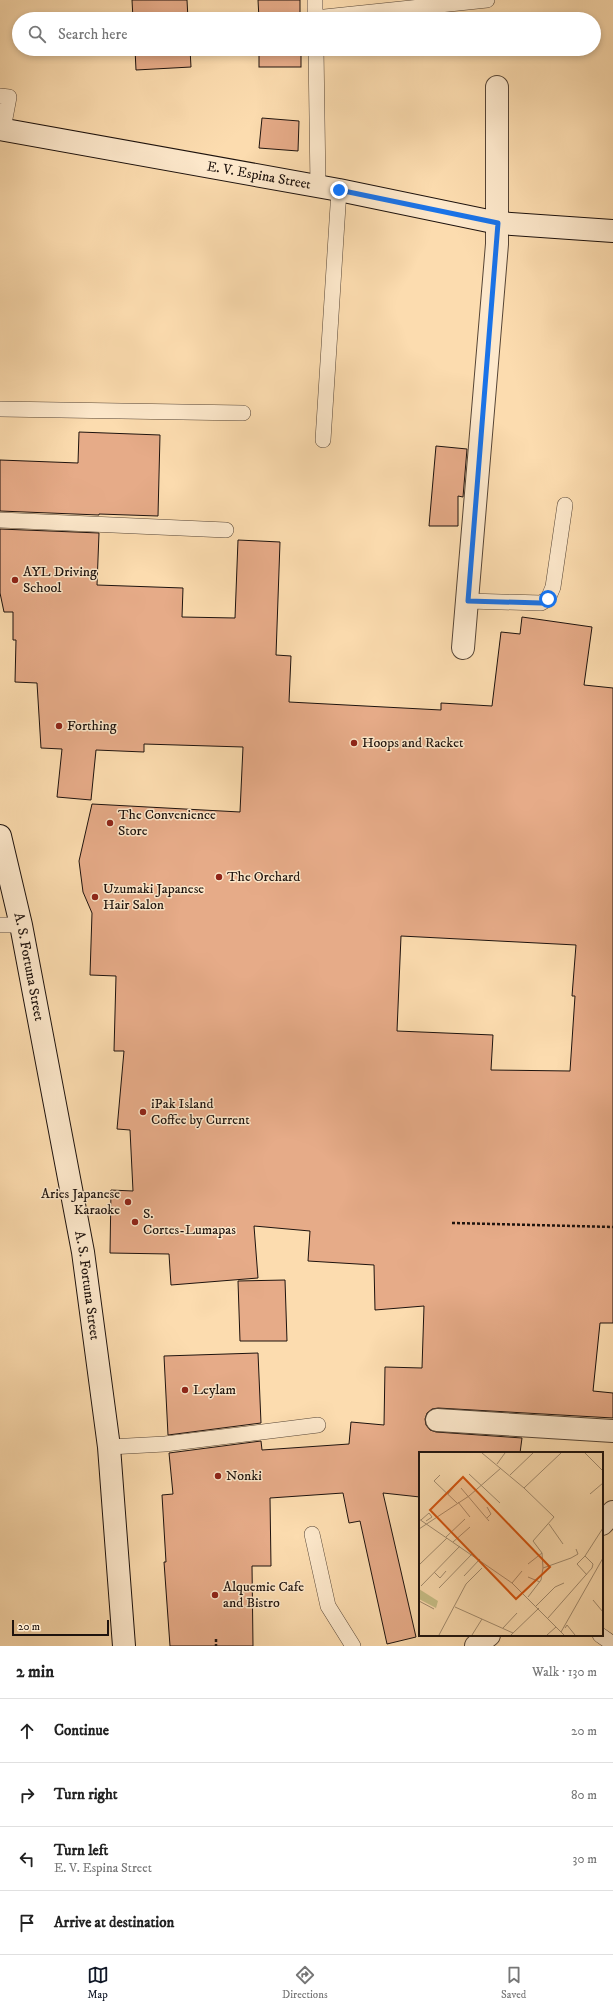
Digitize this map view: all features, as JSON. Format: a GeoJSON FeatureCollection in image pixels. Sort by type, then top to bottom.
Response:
{"type":"FeatureCollection","features":[{"type":"Feature","properties":{"kind":"street"},"geometry":{"type":"LineString","coordinates":[[463,648],[498,223],[497,87]]}},
{"type":"Feature","properties":{"kind":"street","name":"E. V. Espina Street"},"geometry":{"type":"LineString","coordinates":[[1,129],[329,188],[498,223],[613,231]]}},
{"type":"Feature","properties":{"kind":"street","name":"A. S. Fortuna Street"},"geometry":{"type":"LineString","coordinates":[[0,836],[11,925],[83,1252],[109,1447],[124,1646]]}},
{"type":"Feature","properties":{"kind":"street"},"geometry":{"type":"LineString","coordinates":[[437,1420],[613,1431]]}},
{"type":"Feature","properties":{"kind":"street"},"geometry":{"type":"LineString","coordinates":[[603,1523],[613,1512]]}},
{"type":"Feature","properties":{"kind":"street"},"geometry":{"type":"LineString","coordinates":[[476,1646],[488,1636]]}},
{"type":"Feature","properties":{"kind":"lane"},"geometry":{"type":"LineString","coordinates":[[315,0],[316,12]]}},
{"type":"Feature","properties":{"kind":"lane"},"geometry":{"type":"LineString","coordinates":[[373,12],[487,0]]}},
{"type":"Feature","properties":{"kind":"lane"},"geometry":{"type":"LineString","coordinates":[[317,56],[329,188],[323,440]]}},
{"type":"Feature","properties":{"kind":"lane"},"geometry":{"type":"LineString","coordinates":[[0,96],[9,97],[1,129]]}},
{"type":"Feature","properties":{"kind":"lane"},"geometry":{"type":"LineString","coordinates":[[0,409],[243,413]]}},
{"type":"Feature","properties":{"kind":"lane"},"geometry":{"type":"LineString","coordinates":[[468,601],[541,603],[548,599],[554,587],[565,505]]}},
{"type":"Feature","properties":{"kind":"lane"},"geometry":{"type":"LineString","coordinates":[[0,520],[226,530]]}},
{"type":"Feature","properties":{"kind":"lane"},"geometry":{"type":"LineString","coordinates":[[109,1447],[165,1444],[318,1425]]}},
{"type":"Feature","properties":{"kind":"lane"},"geometry":{"type":"LineString","coordinates":[[312,1534],[328,1606],[353,1646]]}},
{"type":"Feature","properties":{"kind":"lane"},"geometry":{"type":"LineString","coordinates":[[601,1636],[613,1644]]}},
{"type":"Feature","properties":{"kind":"path"},"geometry":{"type":"LineString","coordinates":[[452,1223],[613,1227]]}},
{"type":"Feature","properties":{"kind":"path"},"geometry":{"type":"LineString","coordinates":[[216,1639],[216,1646]]}},
{"type":"Feature","properties":{"kind":"building"},"geometry":{"type":"Polygon","coordinates":[[[132,0],[187,0],[188,12],[133,12],[132,0]]]}},
{"type":"Feature","properties":{"kind":"building"},"geometry":{"type":"Polygon","coordinates":[[[258,0],[300,0],[300,12],[259,12],[258,0]]]}},
{"type":"Feature","properties":{"kind":"building"},"geometry":{"type":"Polygon","coordinates":[[[135,56],[190,56],[191,67],[136,70],[135,56]]]}},
{"type":"Feature","properties":{"kind":"building"},"geometry":{"type":"Polygon","coordinates":[[[259,56],[301,56],[301,67],[259,67],[259,56]]]}},
{"type":"Feature","properties":{"kind":"building"},"geometry":{"type":"Polygon","coordinates":[[[262,118],[299,121],[298,151],[259,148],[262,118]]]}},
{"type":"Feature","properties":{"kind":"building"},"geometry":{"type":"Polygon","coordinates":[[[79,432],[160,435],[158,516],[0,511],[0,460],[78,463],[79,432]]]}},
{"type":"Feature","properties":{"kind":"building"},"geometry":{"type":"Polygon","coordinates":[[[436,446],[467,449],[463,497],[458,496],[458,526],[429,526],[436,446]]]}},
{"type":"Feature","properties":{"kind":"building"},"geometry":{"type":"Polygon","coordinates":[[[0,529],[99,533],[97,585],[183,588],[182,617],[235,618],[238,540],[280,542],[276,655],[291,656],[289,702],[441,710],[441,703],[492,706],[501,632],[520,634],[522,617],[592,627],[584,685],[613,688],[613,1323],[600,1323],[593,1391],[613,1393],[613,1418],[438,1408],[432,1409],[427,1413],[425,1419],[426,1425],[430,1430],[436,1432],[522,1438],[520,1452],[419,1452],[419,1497],[383,1493],[416,1637],[387,1644],[360,1521],[349,1523],[343,1493],[270,1498],[271,1566],[252,1566],[253,1646],[170,1646],[164,1562],[166,1562],[162,1495],[173,1494],[169,1453],[261,1441],[262,1450],[349,1444],[351,1422],[384,1425],[385,1367],[422,1368],[424,1306],[375,1310],[374,1265],[308,1261],[310,1231],[254,1226],[258,1278],[171,1285],[169,1254],[110,1253],[111,1190],[133,1191],[130,1130],[117,1129],[124,1051],[114,1051],[116,976],[90,975],[92,913],[83,892],[79,861],[92,804],[240,812],[243,747],[144,744],[144,752],[96,750],[91,800],[57,797],[62,749],[41,748],[37,683],[15,682],[16,640],[13,640],[13,612],[4,612],[0,593],[0,529]],[[401,936],[397,1031],[493,1035],[491,1070],[570,1071],[575,996],[572,996],[576,945],[401,936]]]}},
{"type":"Feature","properties":{"kind":"building"},"geometry":{"type":"Polygon","coordinates":[[[285,1280],[287,1341],[240,1341],[238,1281],[285,1280]]]}},
{"type":"Feature","properties":{"kind":"building"},"geometry":{"type":"Polygon","coordinates":[[[258,1353],[261,1423],[168,1435],[164,1356],[258,1353]]]}},
{"type":"Feature","properties":{"kind":"place","name":"AYL Driving School"},"geometry":{"type":"Point","coordinates":[15,580]}},
{"type":"Feature","properties":{"kind":"place","name":"Forthing"},"geometry":{"type":"Point","coordinates":[59,726]}},
{"type":"Feature","properties":{"kind":"place","name":"Hoops and Racket"},"geometry":{"type":"Point","coordinates":[354,743]}},
{"type":"Feature","properties":{"kind":"place","name":"The Convenience Store"},"geometry":{"type":"Point","coordinates":[110,823]}},
{"type":"Feature","properties":{"kind":"place","name":"The Orchard"},"geometry":{"type":"Point","coordinates":[219,877]}},
{"type":"Feature","properties":{"kind":"place","name":"Uzumaki Japanese Hair Salon"},"geometry":{"type":"Point","coordinates":[95,897]}},
{"type":"Feature","properties":{"kind":"place","name":"iPak Island Coffee by Current"},"geometry":{"type":"Point","coordinates":[143,1112]}},
{"type":"Feature","properties":{"kind":"place","name":"Aries Japanese Karaoke"},"geometry":{"type":"Point","coordinates":[128,1202]}},
{"type":"Feature","properties":{"kind":"place","name":"S. Cortes-Lumapas"},"geometry":{"type":"Point","coordinates":[135,1222]}},
{"type":"Feature","properties":{"kind":"place","name":"Leylam"},"geometry":{"type":"Point","coordinates":[185,1390]}},
{"type":"Feature","properties":{"kind":"place","name":"Nonki"},"geometry":{"type":"Point","coordinates":[218,1476]}},
{"type":"Feature","properties":{"kind":"place","name":"Alquemie Cafe and Bistro"},"geometry":{"type":"Point","coordinates":[215,1595]}},
{"type":"Feature","properties":{"kind":"route"},"geometry":{"type":"LineString","coordinates":[[339,190],[498,223],[468,601],[541,603],[548,599]]}}]}
